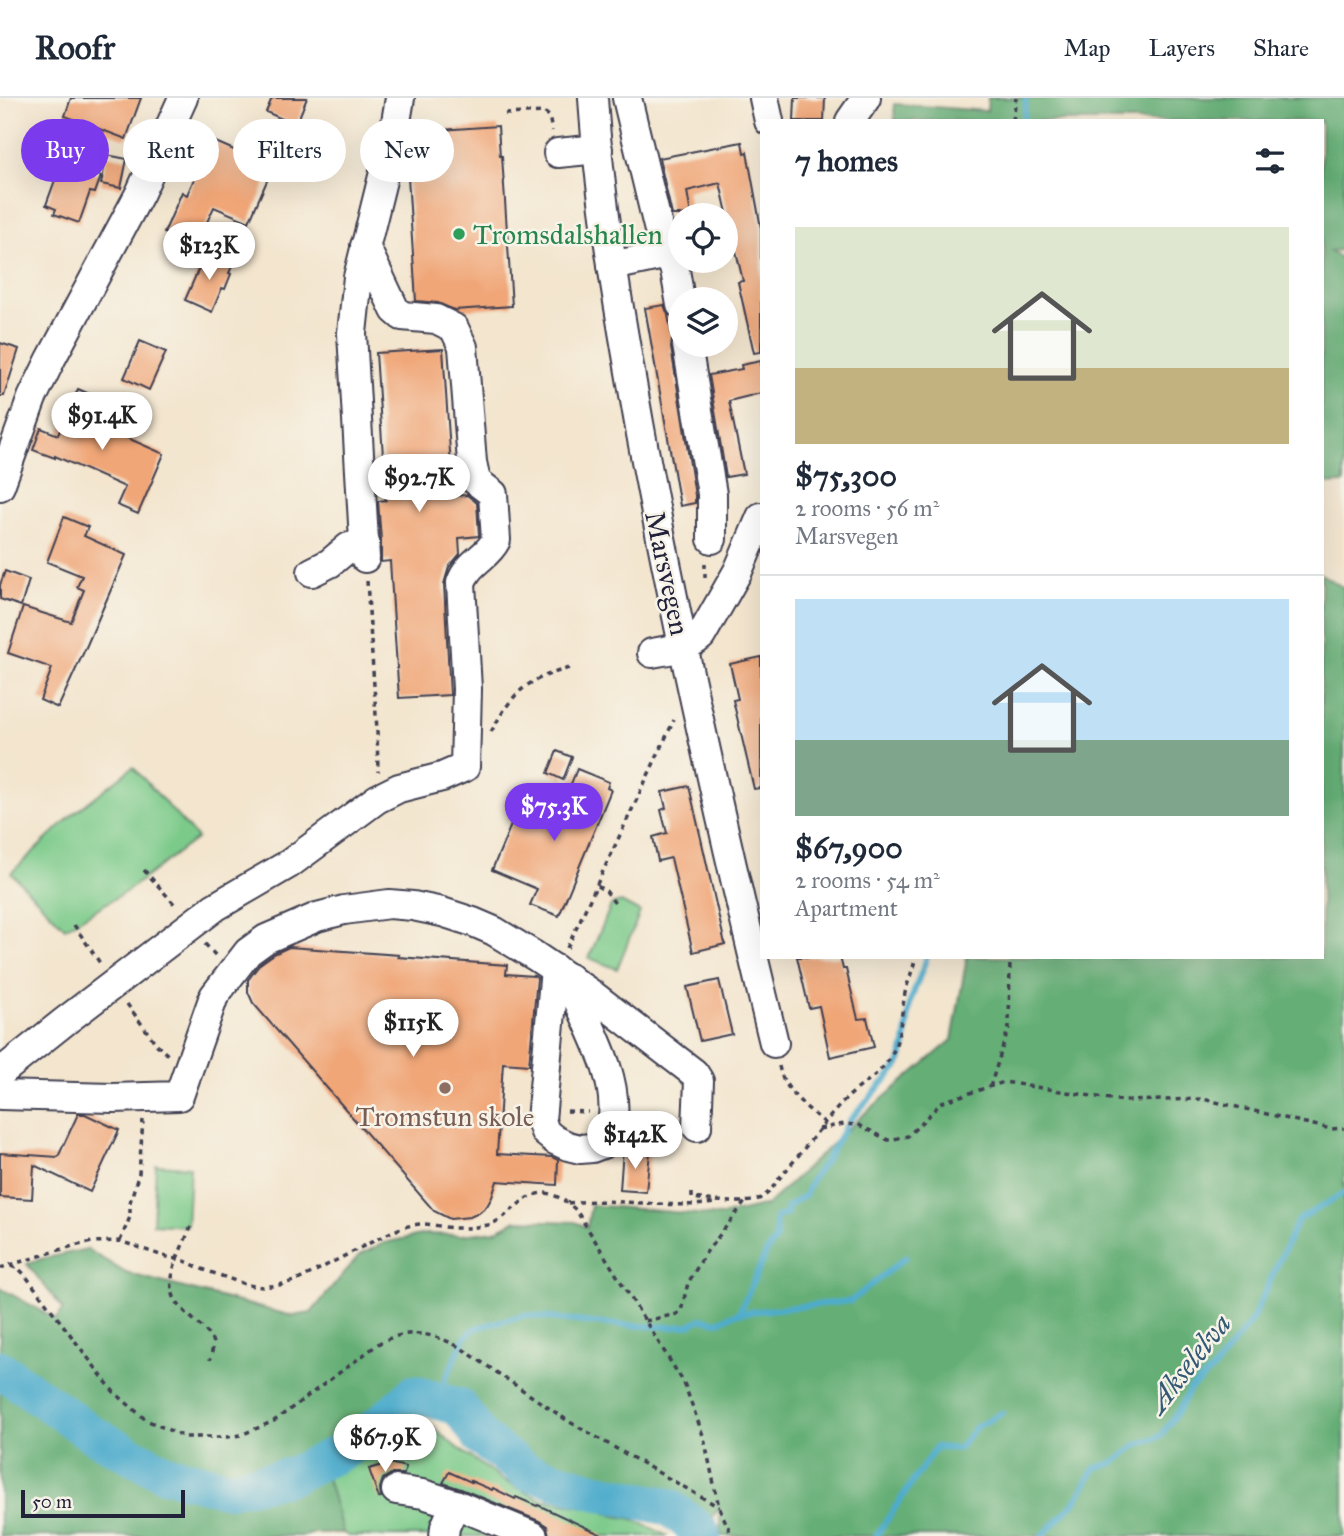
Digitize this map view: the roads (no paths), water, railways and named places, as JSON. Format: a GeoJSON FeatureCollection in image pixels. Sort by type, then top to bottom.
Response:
{"type":"FeatureCollection","features":[{"type":"Feature","properties":{"kind":"street"},"geometry":{"type":"LineString","coordinates":[[0,486],[32,398],[140,193],[183,98]]}},
{"type":"Feature","properties":{"kind":"street"},"geometry":{"type":"LineString","coordinates":[[312,572],[330,563],[349,547],[365,551],[352,333],[358,277],[400,98]]}},
{"type":"Feature","properties":{"kind":"street","name":"Marsvegen"},"geometry":{"type":"LineString","coordinates":[[593,98],[612,266],[659,533],[698,722],[774,1043]]}},
{"type":"Feature","properties":{"kind":"street"},"geometry":{"type":"LineString","coordinates":[[612,266],[668,254],[661,239],[627,98]]}},
{"type":"Feature","properties":{"kind":"street"},"geometry":{"type":"LineString","coordinates":[[764,98],[769,119]]}},
{"type":"Feature","properties":{"kind":"street"},"geometry":{"type":"LineString","coordinates":[[851,119],[866,98]]}},
{"type":"Feature","properties":{"kind":"street"},"geometry":{"type":"LineString","coordinates":[[555,146],[598,149]]}},
{"type":"Feature","properties":{"kind":"street"},"geometry":{"type":"LineString","coordinates":[[0,1073],[23,1046],[231,897],[289,864],[376,799],[399,788],[442,777],[465,767],[467,689],[461,583],[464,572],[493,546],[496,540],[493,494],[476,481],[463,347],[454,328],[436,319],[402,316],[395,310],[365,246]]}},
{"type":"Feature","properties":{"kind":"street"},"geometry":{"type":"LineString","coordinates":[[689,357],[712,494],[712,539]]}},
{"type":"Feature","properties":{"kind":"street"},"geometry":{"type":"LineString","coordinates":[[652,653],[696,641],[710,622],[738,571],[760,519]]}},
{"type":"Feature","properties":{"kind":"street"},"geometry":{"type":"LineString","coordinates":[[0,1095],[179,1097],[214,996],[248,952],[266,939],[317,917],[389,904],[442,912],[484,926],[562,974],[662,1057],[694,1073],[699,1081],[689,1123]]}},
{"type":"Feature","properties":{"kind":"street"},"geometry":{"type":"LineString","coordinates":[[562,974],[606,1065],[612,1091],[622,1114],[613,1118],[605,1143],[592,1148],[580,1149],[555,1140],[545,1132],[541,1119],[562,974]]}},
{"type":"Feature","properties":{"kind":"street"},"geometry":{"type":"LineString","coordinates":[[23,1046],[36,1076],[41,1097]]}},
{"type":"Feature","properties":{"kind":"street"},"geometry":{"type":"LineString","coordinates":[[396,1490],[423,1494],[455,1504],[533,1536]]}},
{"type":"Feature","properties":{"kind":"street"},"geometry":{"type":"LineString","coordinates":[[444,1536],[444,1527],[455,1504]]}},
{"type":"Feature","properties":{"kind":"waterway"},"geometry":{"type":"LineString","coordinates":[[1024,119],[1026,98]]}},
{"type":"Feature","properties":{"kind":"waterway"},"geometry":{"type":"LineString","coordinates":[[849,1121],[899,1065],[905,1045],[910,1002],[926,959]]}},
{"type":"Feature","properties":{"kind":"waterway"},"geometry":{"type":"LineString","coordinates":[[739,1313],[766,1253],[776,1239],[776,1217],[787,1214],[787,1207],[805,1195],[812,1179],[846,1126]]}},
{"type":"Feature","properties":{"kind":"waterway","name":"Akselelva"},"geometry":{"type":"LineString","coordinates":[[1042,1536],[1075,1502],[1095,1468],[1114,1463],[1136,1445],[1161,1436],[1190,1389],[1213,1370],[1252,1320],[1298,1220],[1344,1193]]}},
{"type":"Feature","properties":{"kind":"waterway"},"geometry":{"type":"LineString","coordinates":[[436,1400],[465,1337],[476,1328],[526,1315],[592,1323],[674,1327],[689,1325],[702,1319],[719,1322],[739,1313],[851,1301],[906,1257]]}},
{"type":"Feature","properties":{"kind":"waterway"},"geometry":{"type":"LineString","coordinates":[[0,1369],[92,1434],[165,1473],[229,1489],[291,1476],[345,1450],[414,1394],[459,1407],[482,1439],[527,1472],[594,1491],[669,1507],[700,1531],[702,1536]]}},
{"type":"Feature","properties":{"kind":"waterway"},"geometry":{"type":"LineString","coordinates":[[876,1536],[936,1447],[958,1449],[976,1427],[1002,1413]]}},
{"type":"Feature","properties":{"kind":"place","name":"Tromsdalshallen"},"geometry":{"type":"Point","coordinates":[459,234]}},
{"type":"Feature","properties":{"kind":"place","name":"Tromstun skole"},"geometry":{"type":"Point","coordinates":[445,1088]}}]}
